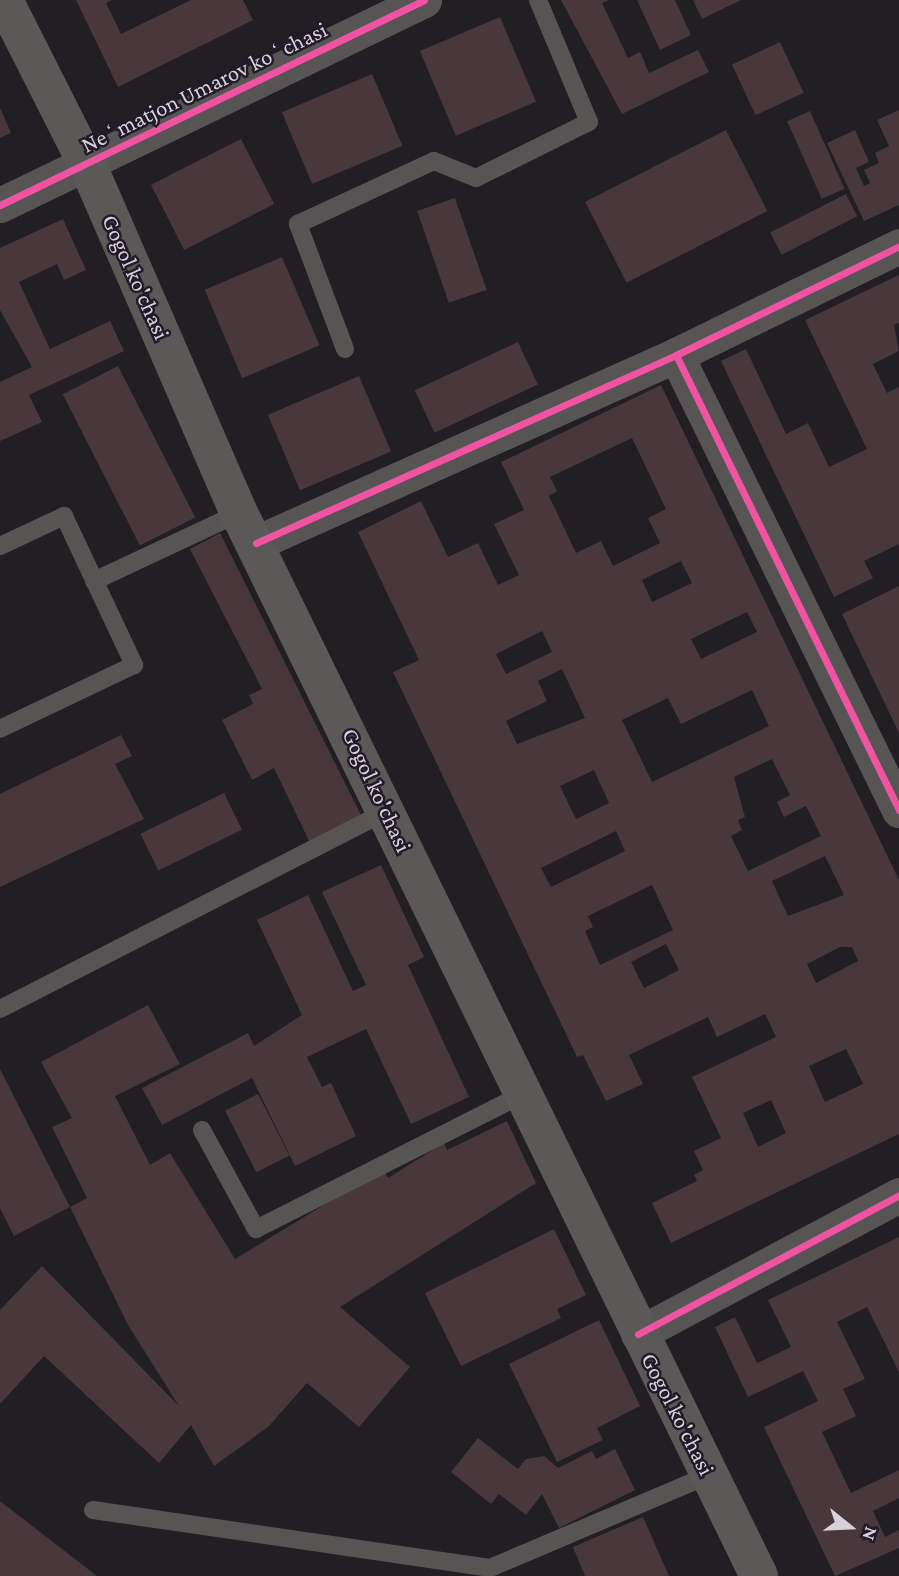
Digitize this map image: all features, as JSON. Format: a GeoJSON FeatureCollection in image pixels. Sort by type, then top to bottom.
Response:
{"type":"FeatureCollection","features":[{"type":"Feature","properties":{"kind":"main road","name":"Gogol ko'chasi"},"geometry":{"type":"LineString","coordinates":[[4,0],[88,166],[247,528],[389,810],[521,1095],[759,1576]]}},
{"type":"Feature","properties":{"kind":"street","name":"Neʻmatjon Umarov koʻchasi"},"geometry":{"type":"LineString","coordinates":[[0,205],[88,166],[411,3]]}},
{"type":"Feature","properties":{"kind":"street"},"geometry":{"type":"LineString","coordinates":[[247,528],[676,355],[899,246]]}},
{"type":"Feature","properties":{"kind":"street"},"geometry":{"type":"LineString","coordinates":[[676,355],[899,810]]}},
{"type":"Feature","properties":{"kind":"street"},"geometry":{"type":"LineString","coordinates":[[638,1334],[899,1195]]}},
{"type":"Feature","properties":{"kind":"lane"},"geometry":{"type":"LineString","coordinates":[[345,349],[298,224],[434,161],[476,178],[589,122],[538,0]]}},
{"type":"Feature","properties":{"kind":"lane"},"geometry":{"type":"LineString","coordinates":[[0,546],[64,516],[134,665],[0,729]]}},
{"type":"Feature","properties":{"kind":"lane"},"geometry":{"type":"LineString","coordinates":[[94,581],[247,528]]}},
{"type":"Feature","properties":{"kind":"lane"},"geometry":{"type":"LineString","coordinates":[[0,1009],[389,810]]}},
{"type":"Feature","properties":{"kind":"lane"},"geometry":{"type":"LineString","coordinates":[[202,1130],[256,1229],[521,1095]]}},
{"type":"Feature","properties":{"kind":"lane"},"geometry":{"type":"LineString","coordinates":[[93,1510],[490,1568],[709,1475]]}},
{"type":"Feature","properties":{"kind":"building"},"geometry":{"type":"Polygon","coordinates":[[[76,0],[112,0],[106,3],[121,34],[191,0],[243,0],[253,20],[118,87],[76,0]]]}},
{"type":"Feature","properties":{"kind":"building"},"geometry":{"type":"Polygon","coordinates":[[[561,0],[609,0],[602,3],[628,58],[640,52],[649,73],[698,50],[709,72],[622,114],[561,0]]]}},
{"type":"Feature","properties":{"kind":"building"},"geometry":{"type":"Polygon","coordinates":[[[637,0],[675,0],[691,35],[660,50],[637,0]]]}},
{"type":"Feature","properties":{"kind":"building"},"geometry":{"type":"Polygon","coordinates":[[[693,0],[741,0],[702,19],[693,0]]]}},
{"type":"Feature","properties":{"kind":"building"},"geometry":{"type":"Polygon","coordinates":[[[500,17],[536,102],[456,136],[420,51],[500,17]]]}},
{"type":"Feature","properties":{"kind":"building"},"geometry":{"type":"Polygon","coordinates":[[[780,42],[804,93],[756,115],[732,64],[780,42]]]}},
{"type":"Feature","properties":{"kind":"building"},"geometry":{"type":"Polygon","coordinates":[[[372,74],[402,146],[312,184],[282,112],[372,74]]]}},
{"type":"Feature","properties":{"kind":"building"},"geometry":{"type":"Polygon","coordinates":[[[0,108],[11,133],[0,138],[0,108]]]}},
{"type":"Feature","properties":{"kind":"building"},"geometry":{"type":"Polygon","coordinates":[[[899,110],[899,205],[864,221],[827,143],[855,130],[869,162],[856,168],[864,186],[870,183],[864,170],[879,163],[875,153],[889,146],[877,120],[899,110]]]}},
{"type":"Feature","properties":{"kind":"building"},"geometry":{"type":"Polygon","coordinates":[[[810,111],[845,189],[822,199],[787,121],[810,111]]]}},
{"type":"Feature","properties":{"kind":"building"},"geometry":{"type":"Polygon","coordinates":[[[726,130],[767,211],[627,283],[585,202],[726,130]]]}},
{"type":"Feature","properties":{"kind":"building"},"geometry":{"type":"Polygon","coordinates":[[[241,139],[274,204],[184,250],[151,185],[241,139]]]}},
{"type":"Feature","properties":{"kind":"building"},"geometry":{"type":"Polygon","coordinates":[[[846,194],[857,216],[782,255],[770,233],[846,194]]]}},
{"type":"Feature","properties":{"kind":"building"},"geometry":{"type":"Polygon","coordinates":[[[455,198],[487,290],[449,303],[417,211],[455,198]]]}},
{"type":"Feature","properties":{"kind":"building"},"geometry":{"type":"Polygon","coordinates":[[[63,219],[86,270],[64,280],[57,264],[19,282],[50,349],[110,321],[124,351],[29,395],[42,422],[0,441],[0,382],[32,367],[0,310],[0,248],[63,219]]]}},
{"type":"Feature","properties":{"kind":"building"},"geometry":{"type":"Polygon","coordinates":[[[282,257],[320,345],[242,378],[205,290],[282,257]]]}},
{"type":"Feature","properties":{"kind":"building"},"geometry":{"type":"Polygon","coordinates":[[[899,275],[899,323],[894,325],[899,351],[873,364],[887,393],[899,387],[899,544],[864,561],[873,578],[834,597],[721,361],[746,349],[786,434],[808,423],[829,467],[867,449],[805,320],[899,275]]]}},
{"type":"Feature","properties":{"kind":"building"},"geometry":{"type":"Polygon","coordinates":[[[518,342],[538,385],[435,433],[415,390],[518,342]]]}},
{"type":"Feature","properties":{"kind":"building"},"geometry":{"type":"Polygon","coordinates":[[[118,366],[195,517],[140,546],[63,394],[118,366]]]}},
{"type":"Feature","properties":{"kind":"building"},"geometry":{"type":"Polygon","coordinates":[[[359,376],[391,451],[300,490],[268,415],[359,376]]]}},
{"type":"Feature","properties":{"kind":"building"},"geometry":{"type":"Polygon","coordinates":[[[661,385],[899,880],[899,1134],[671,1243],[652,1203],[697,1181],[694,1175],[703,1170],[694,1151],[721,1138],[692,1077],[776,1037],[765,1014],[717,1037],[708,1017],[629,1055],[643,1084],[606,1101],[583,1055],[577,1057],[393,672],[419,660],[358,532],[421,501],[448,557],[478,543],[498,585],[519,575],[494,524],[524,510],[501,462],[661,385]],[[632,438],[550,477],[557,491],[549,496],[576,553],[601,541],[613,566],[660,543],[648,518],[666,509],[632,438]],[[681,561],[642,580],[652,602],[692,583],[681,561]],[[747,612],[691,639],[701,659],[757,632],[747,612]],[[542,631],[496,654],[506,674],[552,652],[542,631]],[[562,669],[538,681],[547,701],[506,721],[517,744],[585,718],[562,669]],[[752,690],[681,724],[668,698],[622,720],[652,782],[769,726],[752,690]],[[772,759],[734,777],[745,817],[738,820],[742,830],[731,836],[748,871],[821,836],[806,806],[784,817],[777,802],[790,795],[772,759]],[[594,770],[560,786],[576,819],[609,803],[594,770]],[[616,831],[541,868],[551,887],[625,851],[616,831]],[[825,856],[772,881],[788,916],[844,895],[825,856]],[[652,885],[588,916],[593,927],[585,931],[600,965],[673,930],[652,885]],[[666,944],[631,962],[644,988],[679,970],[666,944]],[[840,947],[807,964],[816,983],[858,961],[852,947],[840,947]],[[846,1049],[809,1066],[825,1102],[863,1084],[846,1049]],[[771,1100],[743,1113],[758,1147],[786,1133],[771,1100]]]}},
{"type":"Feature","properties":{"kind":"building"},"geometry":{"type":"Polygon","coordinates":[[[220,533],[363,819],[311,845],[274,768],[252,780],[222,720],[253,704],[249,695],[262,689],[190,549],[220,533]]]}},
{"type":"Feature","properties":{"kind":"building"},"geometry":{"type":"Polygon","coordinates":[[[899,586],[899,733],[842,614],[899,586]]]}},
{"type":"Feature","properties":{"kind":"building"},"geometry":{"type":"Polygon","coordinates":[[[121,735],[132,756],[115,764],[144,819],[0,887],[0,794],[121,735]]]}},
{"type":"Feature","properties":{"kind":"building"},"geometry":{"type":"Polygon","coordinates":[[[224,793],[242,830],[158,871],[140,834],[224,793]]]}},
{"type":"Feature","properties":{"kind":"building"},"geometry":{"type":"Polygon","coordinates":[[[381,865],[424,957],[408,965],[469,1097],[411,1124],[366,1029],[307,1057],[322,1087],[331,1083],[356,1136],[295,1166],[252,1078],[162,1125],[142,1088],[248,1033],[254,1046],[302,1015],[257,920],[308,895],[353,991],[366,985],[322,892],[381,865]]]}},
{"type":"Feature","properties":{"kind":"building"},"geometry":{"type":"Polygon","coordinates":[[[148,1005],[180,1064],[115,1096],[150,1165],[170,1153],[235,1259],[383,1169],[388,1178],[444,1143],[447,1150],[507,1121],[536,1183],[340,1307],[410,1367],[359,1427],[307,1383],[268,1427],[214,1466],[191,1425],[159,1463],[44,1356],[0,1404],[0,1310],[42,1266],[179,1406],[128,1325],[70,1207],[87,1198],[52,1127],[72,1118],[41,1062],[148,1005]]]}},
{"type":"Feature","properties":{"kind":"building"},"geometry":{"type":"Polygon","coordinates":[[[0,1069],[70,1207],[14,1236],[0,1208],[0,1069]]]}},
{"type":"Feature","properties":{"kind":"building"},"geometry":{"type":"Polygon","coordinates":[[[258,1094],[289,1155],[256,1172],[225,1111],[258,1094]]]}},
{"type":"Feature","properties":{"kind":"building"},"geometry":{"type":"Polygon","coordinates":[[[554,1229],[586,1295],[557,1309],[561,1318],[461,1366],[425,1293],[554,1229]]]}},
{"type":"Feature","properties":{"kind":"building"},"geometry":{"type":"Polygon","coordinates":[[[899,1237],[899,1372],[867,1307],[837,1322],[865,1379],[843,1389],[856,1416],[822,1432],[851,1493],[899,1470],[899,1498],[873,1511],[885,1537],[899,1530],[899,1548],[835,1576],[764,1427],[818,1401],[803,1371],[748,1397],[715,1327],[735,1317],[757,1363],[791,1347],[768,1300],[899,1237]]]}},
{"type":"Feature","properties":{"kind":"building"},"geometry":{"type":"Polygon","coordinates":[[[599,1320],[640,1406],[597,1428],[603,1440],[557,1462],[509,1364],[599,1320]]]}},
{"type":"Feature","properties":{"kind":"building"},"geometry":{"type":"Polygon","coordinates":[[[478,1438],[518,1469],[526,1459],[544,1456],[558,1468],[592,1451],[596,1459],[615,1449],[635,1490],[559,1528],[542,1494],[526,1515],[499,1494],[491,1504],[451,1472],[478,1438]]]}},
{"type":"Feature","properties":{"kind":"building"},"geometry":{"type":"Polygon","coordinates":[[[0,1501],[97,1576],[0,1576],[0,1501]]]}},
{"type":"Feature","properties":{"kind":"building"},"geometry":{"type":"Polygon","coordinates":[[[643,1517],[669,1576],[585,1576],[573,1547],[643,1517]]]}},
{"type":"Feature","properties":{"kind":"cycle path"},"geometry":{"type":"LineString","coordinates":[[0,205],[424,0]]}},
{"type":"Feature","properties":{"kind":"cycle path"},"geometry":{"type":"LineString","coordinates":[[256,543],[676,355],[899,246]]}},
{"type":"Feature","properties":{"kind":"cycle path"},"geometry":{"type":"LineString","coordinates":[[676,355],[899,810]]}},
{"type":"Feature","properties":{"kind":"cycle path"},"geometry":{"type":"LineString","coordinates":[[638,1334],[899,1195]]}}]}
